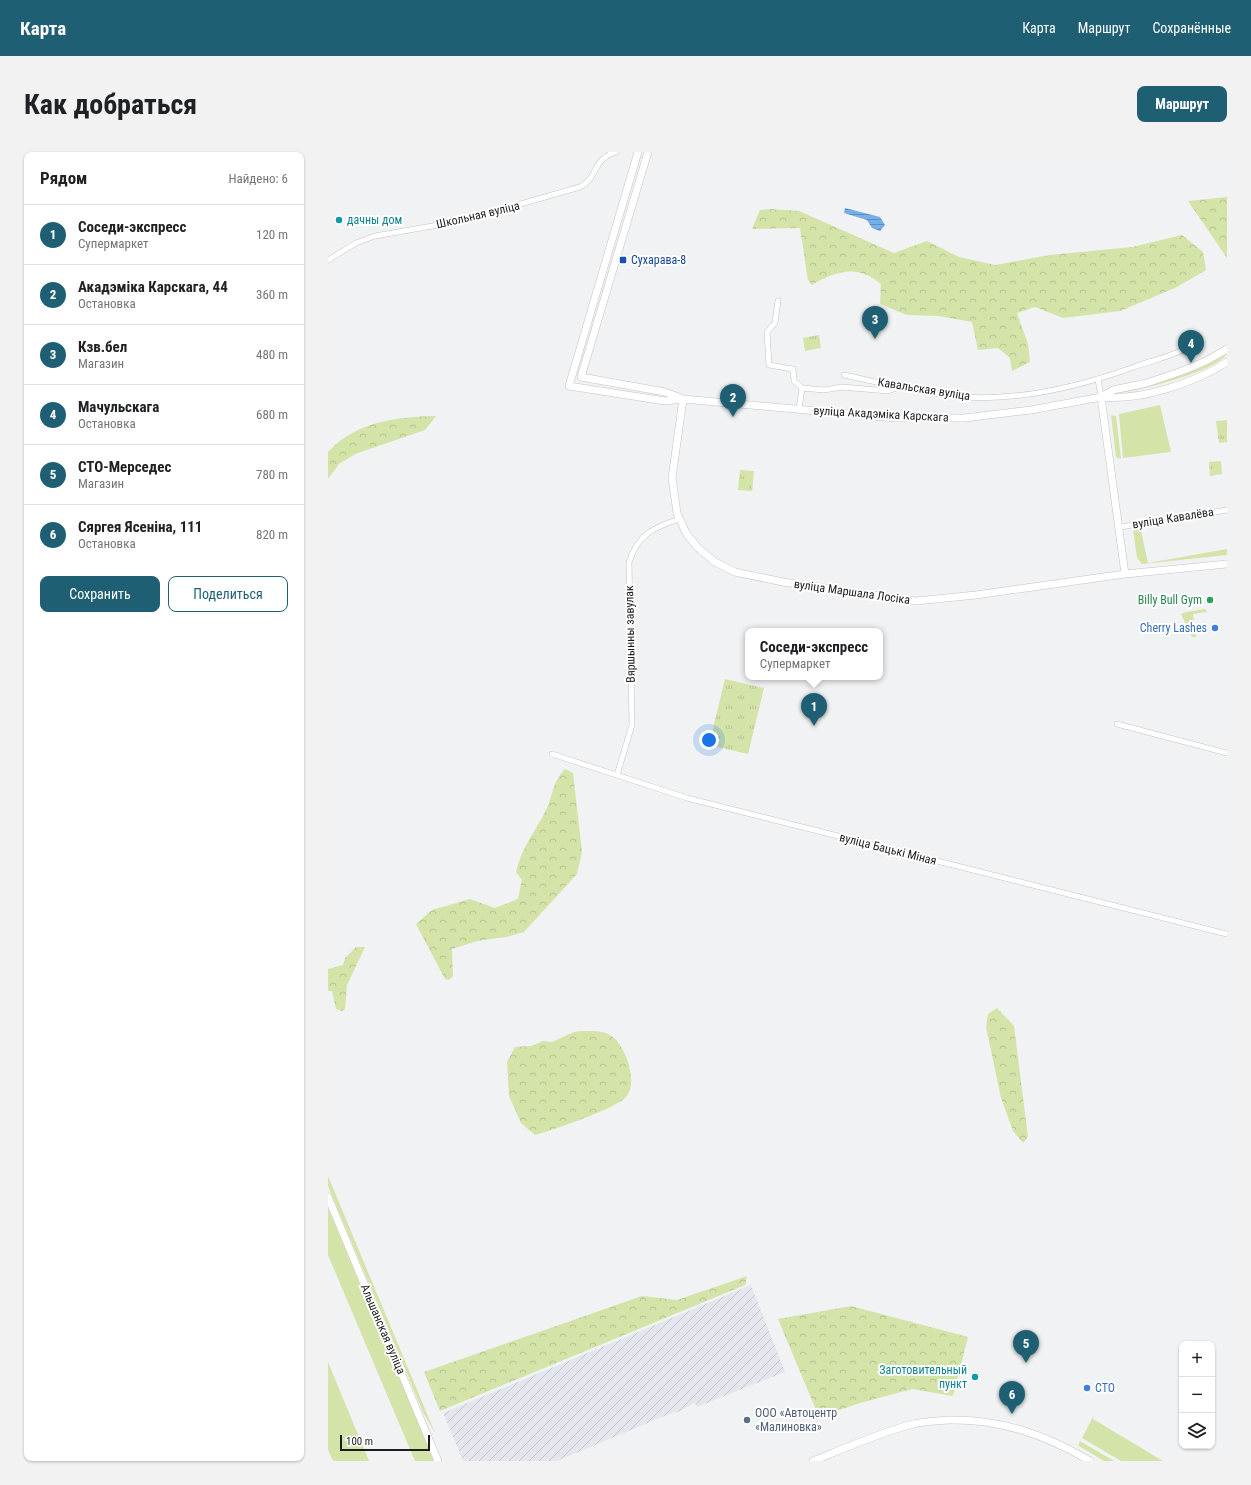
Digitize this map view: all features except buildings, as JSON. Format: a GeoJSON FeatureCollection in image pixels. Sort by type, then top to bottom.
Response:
{"type":"FeatureCollection","features":[{"type":"Feature","properties":{"kind":"main road"},"geometry":{"type":"LineString","coordinates":[[638,152],[569,386],[665,401],[683,399]]}},
{"type":"Feature","properties":{"kind":"main road"},"geometry":{"type":"LineString","coordinates":[[577,387],[648,152]]}},
{"type":"Feature","properties":{"kind":"main road","name":"вуліца Акадэміка Карскага"},"geometry":{"type":"LineString","coordinates":[[1101,397],[1113,390],[1147,383],[1182,371],[1227,349]]}},
{"type":"Feature","properties":{"kind":"main road","name":"вуліца Акадэміка Карскага"},"geometry":{"type":"LineString","coordinates":[[683,399],[895,418],[964,418],[1031,410],[1101,397],[1123,397],[1175,386],[1197,378],[1227,362]]}},
{"type":"Feature","properties":{"kind":"main road"},"geometry":{"type":"LineString","coordinates":[[581,377],[665,392],[683,399]]}},
{"type":"Feature","properties":{"kind":"main road"},"geometry":{"type":"LineString","coordinates":[[1101,397],[1120,527],[1125,574]]}},
{"type":"Feature","properties":{"kind":"main road","name":"вуліца Маршала Лосіка"},"geometry":{"type":"LineString","coordinates":[[683,399],[672,478],[674,499],[679,519],[686,532],[698,548],[715,562],[735,572],[783,582],[899,600],[916,601],[969,596],[1125,574],[1227,564]]}},
{"type":"Feature","properties":{"kind":"main road","name":"вуліца Маршала Лосіка"},"geometry":{"type":"LineString","coordinates":[[1217,564],[1227,560]]}},
{"type":"Feature","properties":{"kind":"main road","name":"Альшанская вуліца"},"geometry":{"type":"LineString","coordinates":[[328,1197],[438,1461]]}},
{"type":"Feature","properties":{"kind":"main road"},"geometry":{"type":"LineString","coordinates":[[813,1461],[914,1423],[956,1420],[992,1423],[1023,1429],[1058,1443],[1090,1461]]}},
{"type":"Feature","properties":{"kind":"street","name":"Школьная вуліца"},"geometry":{"type":"LineString","coordinates":[[328,260],[356,243],[375,236],[461,221],[580,187],[590,179],[599,162],[609,154],[616,152]]}},
{"type":"Feature","properties":{"kind":"street"},"geometry":{"type":"LineString","coordinates":[[778,301],[775,323],[767,332],[769,365],[792,369],[794,381],[802,388],[824,390],[842,387],[888,391],[900,386]]}},
{"type":"Feature","properties":{"kind":"street","name":"Кавальская вуліца"},"geometry":{"type":"LineString","coordinates":[[844,375],[963,397],[1002,396],[1059,388],[1098,379],[1176,354],[1188,347]]}},
{"type":"Feature","properties":{"kind":"street"},"geometry":{"type":"LineString","coordinates":[[1098,379],[1101,397]]}},
{"type":"Feature","properties":{"kind":"street"},"geometry":{"type":"LineString","coordinates":[[800,409],[802,388]]}},
{"type":"Feature","properties":{"kind":"street","name":"вуліца Кавалёва"},"geometry":{"type":"LineString","coordinates":[[1120,527],[1227,510]]}},
{"type":"Feature","properties":{"kind":"street","name":"Вяршынны завулак"},"geometry":{"type":"LineString","coordinates":[[617,774],[632,725],[629,562],[634,546],[645,535],[665,524],[679,519]]}},
{"type":"Feature","properties":{"kind":"street"},"geometry":{"type":"LineString","coordinates":[[1117,724],[1227,753]]}},
{"type":"Feature","properties":{"kind":"street","name":"вуліца Бацькі Міная"},"geometry":{"type":"LineString","coordinates":[[552,754],[687,798],[1227,934]]}},
{"type":"Feature","properties":{"kind":"shaded area"},"geometry":{"type":"Polygon","coordinates":[[[751,1285],[785,1372],[697,1407],[695,1403],[676,1413],[674,1412],[557,1461],[463,1461],[443,1413],[751,1285]]]}},
{"type":"Feature","properties":{"kind":"green space"},"geometry":{"type":"Polygon","coordinates":[[[1227,197],[1227,258],[1188,201],[1227,197]]]}},
{"type":"Feature","properties":{"kind":"green space"},"geometry":{"type":"Polygon","coordinates":[[[771,209],[799,211],[894,253],[927,241],[959,257],[995,265],[1050,255],[1132,247],[1182,235],[1203,252],[1206,270],[1175,288],[1120,311],[1063,318],[1035,307],[1017,313],[1028,344],[1030,362],[1012,371],[1010,358],[998,348],[978,350],[972,322],[938,316],[907,315],[880,304],[881,284],[863,274],[855,272],[838,273],[812,285],[808,280],[800,228],[752,229],[760,210],[771,209]]]}},
{"type":"Feature","properties":{"kind":"green space"},"geometry":{"type":"Polygon","coordinates":[[[819,335],[821,348],[805,351],[803,338],[819,335]]]}},
{"type":"Feature","properties":{"kind":"green space"},"geometry":{"type":"Polygon","coordinates":[[[1227,354],[1208,367],[1193,373],[1159,384],[1118,393],[1174,378],[1201,368],[1227,354]]]}},
{"type":"Feature","properties":{"kind":"green space"},"geometry":{"type":"Polygon","coordinates":[[[1160,405],[1171,452],[1123,458],[1119,414],[1160,405]]]}},
{"type":"Feature","properties":{"kind":"green space"},"geometry":{"type":"Polygon","coordinates":[[[1111,415],[1116,416],[1121,459],[1116,457],[1111,415]]]}},
{"type":"Feature","properties":{"kind":"green space"},"geometry":{"type":"Polygon","coordinates":[[[436,416],[425,430],[355,454],[339,464],[328,479],[328,452],[352,433],[365,427],[392,420],[436,416]]]}},
{"type":"Feature","properties":{"kind":"green space"},"geometry":{"type":"Polygon","coordinates":[[[1227,420],[1227,442],[1219,443],[1216,421],[1227,420]]]}},
{"type":"Feature","properties":{"kind":"green space"},"geometry":{"type":"Polygon","coordinates":[[[1221,461],[1222,474],[1210,476],[1209,462],[1221,461]]]}},
{"type":"Feature","properties":{"kind":"green space"},"geometry":{"type":"Polygon","coordinates":[[[740,470],[754,471],[752,491],[738,490],[740,470]]]}},
{"type":"Feature","properties":{"kind":"green space"},"geometry":{"type":"Polygon","coordinates":[[[1143,527],[1143,530],[1141,531],[1148,563],[1227,549],[1227,555],[1142,564],[1137,558],[1133,529],[1143,527]]]}},
{"type":"Feature","properties":{"kind":"green space"},"geometry":{"type":"Polygon","coordinates":[[[1205,609],[1207,612],[1193,614],[1196,637],[1192,637],[1181,614],[1205,609]]]}},
{"type":"Feature","properties":{"kind":"green space"},"geometry":{"type":"Polygon","coordinates":[[[725,679],[764,688],[748,754],[709,745],[725,679]]]}},
{"type":"Feature","properties":{"kind":"green space"},"geometry":{"type":"Polygon","coordinates":[[[565,769],[573,773],[582,852],[577,874],[524,932],[506,937],[477,941],[452,949],[453,976],[449,980],[445,979],[416,924],[432,910],[470,899],[495,908],[518,899],[522,880],[516,872],[518,863],[525,847],[547,808],[555,783],[565,769]]]}},
{"type":"Feature","properties":{"kind":"green space"},"geometry":{"type":"Polygon","coordinates":[[[356,947],[365,947],[347,985],[345,1009],[342,1011],[336,1009],[332,991],[328,991],[328,969],[343,965],[345,958],[356,947]]]}},
{"type":"Feature","properties":{"kind":"green space"},"geometry":{"type":"Polygon","coordinates":[[[997,1008],[1014,1026],[1028,1137],[1023,1143],[1013,1131],[1001,1098],[986,1027],[988,1014],[997,1008]]]}},
{"type":"Feature","properties":{"kind":"green space"},"geometry":{"type":"Polygon","coordinates":[[[595,1031],[608,1034],[620,1045],[625,1054],[631,1074],[629,1092],[619,1103],[609,1108],[535,1135],[521,1123],[509,1096],[507,1062],[515,1047],[531,1046],[543,1041],[552,1042],[574,1032],[595,1031]]]}},
{"type":"Feature","properties":{"kind":"green space"},"geometry":{"type":"Polygon","coordinates":[[[328,1176],[435,1433],[423,1412],[328,1186],[328,1176]]]}},
{"type":"Feature","properties":{"kind":"green space"},"geometry":{"type":"Polygon","coordinates":[[[328,1208],[434,1461],[415,1461],[328,1255],[328,1208]]]}},
{"type":"Feature","properties":{"kind":"green space"},"geometry":{"type":"Polygon","coordinates":[[[747,1276],[745,1285],[440,1411],[424,1372],[642,1296],[677,1300],[747,1276]]]}},
{"type":"Feature","properties":{"kind":"green space"},"geometry":{"type":"Polygon","coordinates":[[[851,1306],[968,1337],[953,1396],[912,1389],[860,1403],[819,1417],[778,1319],[851,1306]]]}},
{"type":"Feature","properties":{"kind":"green space"},"geometry":{"type":"Polygon","coordinates":[[[328,1362],[369,1461],[333,1461],[328,1450],[328,1362]]]}},
{"type":"Feature","properties":{"kind":"green space"},"geometry":{"type":"Polygon","coordinates":[[[1094,1415],[1093,1419],[1163,1461],[1121,1461],[1082,1438],[1094,1415]]]}},
{"type":"Feature","properties":{"kind":"green space"},"geometry":{"type":"Polygon","coordinates":[[[1080,1441],[1114,1461],[1104,1461],[1079,1446],[1080,1441]]]}},
{"type":"Feature","properties":{"kind":"water"},"geometry":{"type":"Polygon","coordinates":[[[845,208],[880,217],[885,225],[880,231],[872,228],[867,220],[844,213],[845,208]]]}},
{"type":"Feature","properties":{"kind":"place","name":"дачны дом"},"geometry":{"type":"Point","coordinates":[339,220]}},
{"type":"Feature","properties":{"kind":"place","name":"Сухарава-8"},"geometry":{"type":"Point","coordinates":[623,260]}},
{"type":"Feature","properties":{"kind":"place","name":"Кзв.бел"},"geometry":{"type":"Point","coordinates":[875,339]}},
{"type":"Feature","properties":{"kind":"place","name":"Мачульскага"},"geometry":{"type":"Point","coordinates":[1191,363]}},
{"type":"Feature","properties":{"kind":"place","name":"Акадэміка Карскага, 44"},"geometry":{"type":"Point","coordinates":[733,417]}},
{"type":"Feature","properties":{"kind":"place","name":"Billy Bull Gym"},"geometry":{"type":"Point","coordinates":[1210,600]}},
{"type":"Feature","properties":{"kind":"place","name":"Cherry Lashes"},"geometry":{"type":"Point","coordinates":[1215,628]}},
{"type":"Feature","properties":{"kind":"place","name":"Соседи-экспресс"},"geometry":{"type":"Point","coordinates":[814,726]}},
{"type":"Feature","properties":{"kind":"place","name":"СТО-Мерседес"},"geometry":{"type":"Point","coordinates":[1026,1363]}},
{"type":"Feature","properties":{"kind":"place","name":"Заготовительный пункт"},"geometry":{"type":"Point","coordinates":[975,1377]}},
{"type":"Feature","properties":{"kind":"place","name":"СТО"},"geometry":{"type":"Point","coordinates":[1087,1388]}},
{"type":"Feature","properties":{"kind":"place","name":"Сяргея Ясеніна, 111"},"geometry":{"type":"Point","coordinates":[1012,1414]}},
{"type":"Feature","properties":{"kind":"place","name":"ООО «Автоцентр «Малиновка»"},"geometry":{"type":"Point","coordinates":[747,1420]}}]}
